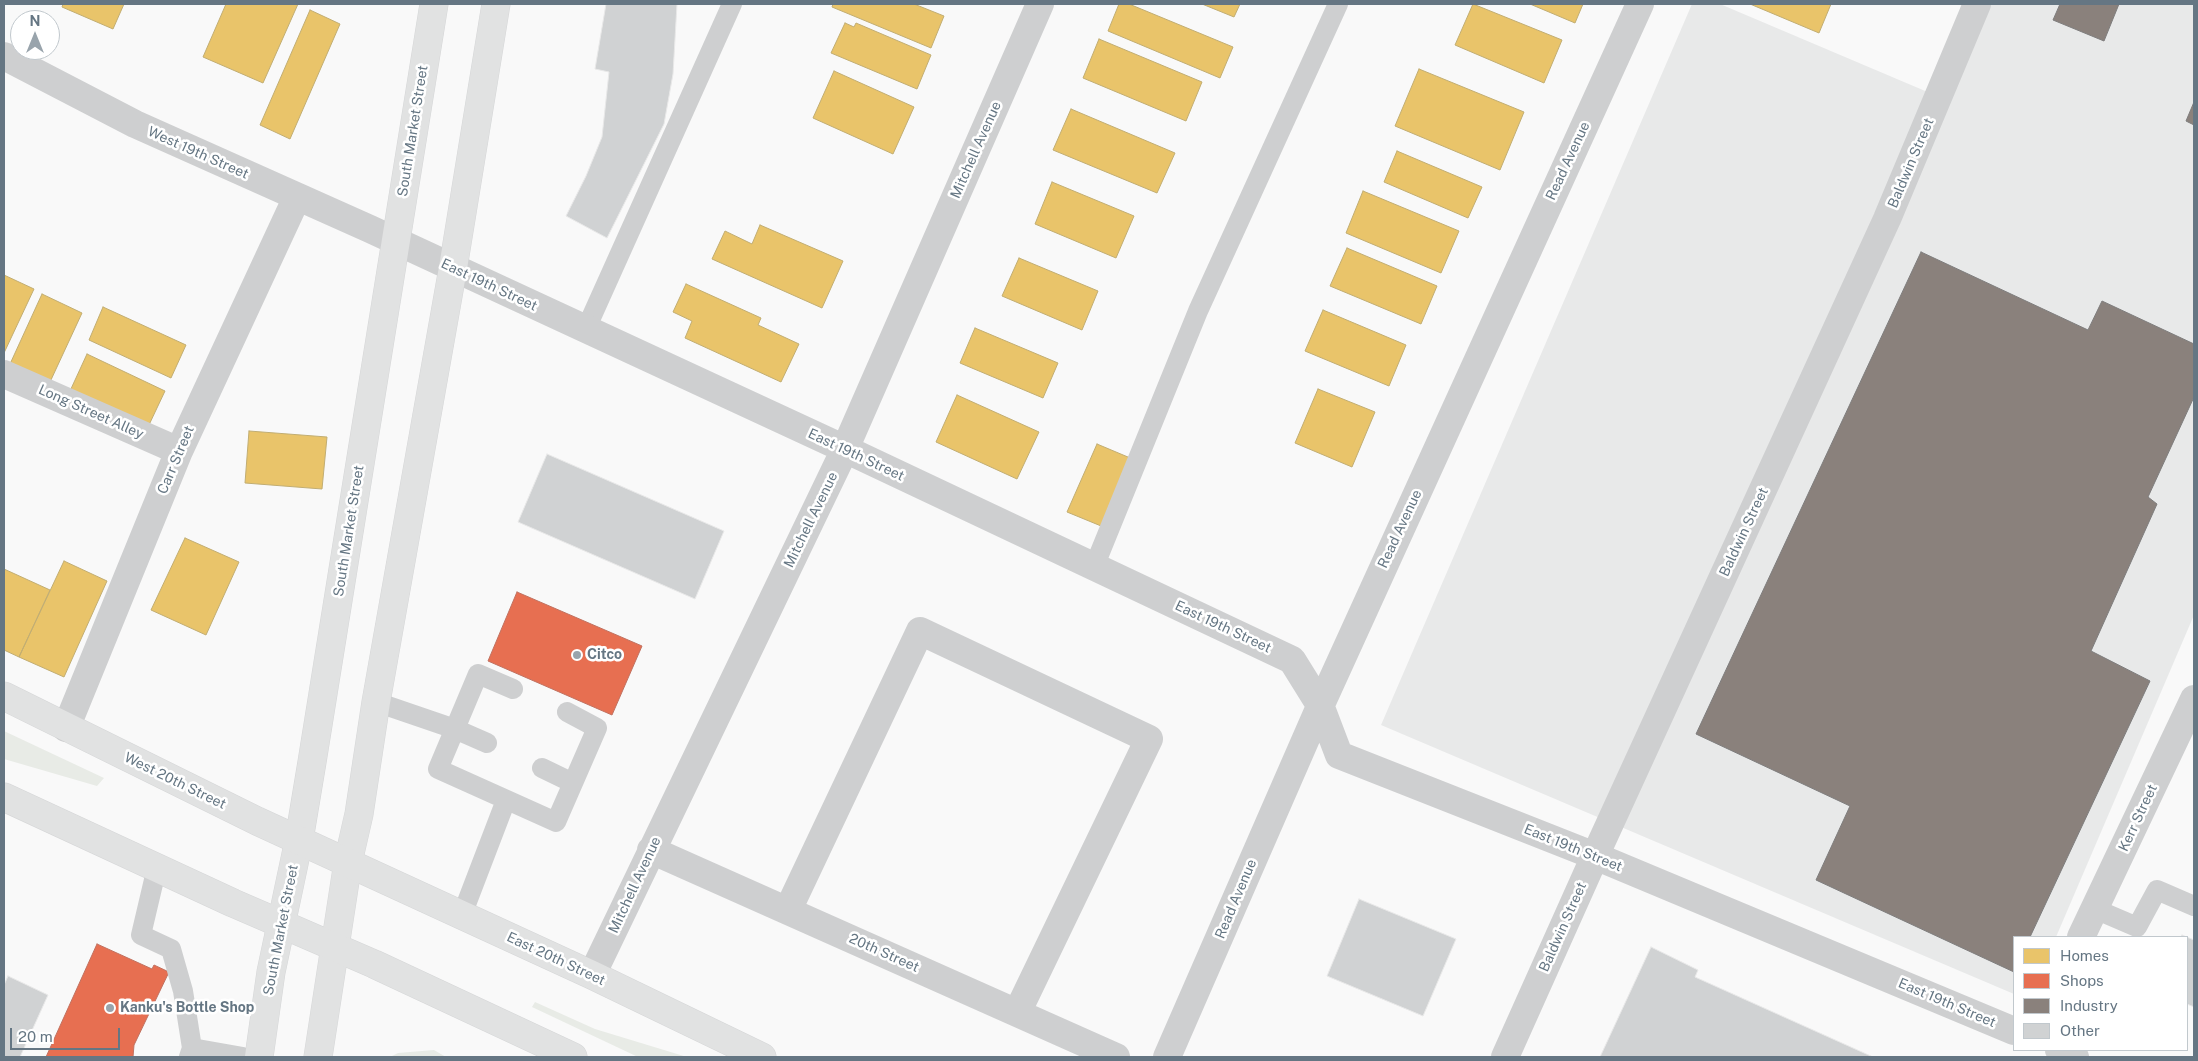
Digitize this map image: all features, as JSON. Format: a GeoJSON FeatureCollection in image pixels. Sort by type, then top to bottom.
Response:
{"type":"FeatureCollection","features":[{"type":"Feature","properties":{"kind":"main road","name":"South Market Street"},"geometry":{"type":"LineString","coordinates":[[259,1057],[271,972],[299,840],[434,4]]}},
{"type":"Feature","properties":{"kind":"main road"},"geometry":{"type":"LineString","coordinates":[[318,1057],[348,862],[359,814],[376,702],[453,268],[496,4]]}},
{"type":"Feature","properties":{"kind":"main road","name":"West 20th Street"},"geometry":{"type":"LineString","coordinates":[[4,696],[66,728],[348,862]]}},
{"type":"Feature","properties":{"kind":"main road"},"geometry":{"type":"LineString","coordinates":[[4,797],[573,1057]]}},
{"type":"Feature","properties":{"kind":"main road","name":"East 20th Street"},"geometry":{"type":"LineString","coordinates":[[348,862],[592,975],[762,1057]]}},
{"type":"Feature","properties":{"kind":"street","name":"Mitchell Avenue"},"geometry":{"type":"LineString","coordinates":[[592,975],[845,449],[1040,4]]}},
{"type":"Feature","properties":{"kind":"street","name":"Read Avenue"},"geometry":{"type":"LineString","coordinates":[[1167,1057],[1320,705],[1640,4]]}},
{"type":"Feature","properties":{"kind":"street","name":"Baldwin Street"},"geometry":{"type":"LineString","coordinates":[[1505,1057],[1887,219],[1978,4]]}},
{"type":"Feature","properties":{"kind":"street","name":"West 19th Street"},"geometry":{"type":"LineString","coordinates":[[4,56],[135,124],[396,242]]}},
{"type":"Feature","properties":{"kind":"street","name":"Carr Street"},"geometry":{"type":"LineString","coordinates":[[66,728],[179,451],[297,198]]}},
{"type":"Feature","properties":{"kind":"street","name":"East 19th Street"},"geometry":{"type":"LineString","coordinates":[[396,242],[845,449],[1292,660],[1320,705],[1339,756],[1595,856],[2013,1030]]}},
{"type":"Feature","properties":{"kind":"street","name":"Long Street Alley"},"geometry":{"type":"LineString","coordinates":[[4,374],[179,451]]}},
{"type":"Feature","properties":{"kind":"street"},"geometry":{"type":"LineString","coordinates":[[788,910],[920,631],[1149,739],[1017,1013]]}},
{"type":"Feature","properties":{"kind":"street","name":"Kerr Street"},"geometry":{"type":"LineString","coordinates":[[2082,936],[2194,699]]}},
{"type":"Feature","properties":{"kind":"street","name":"20th Street"},"geometry":{"type":"LineString","coordinates":[[651,850],[1116,1057]]}},
{"type":"Feature","properties":{"kind":"street"},"geometry":{"type":"LineString","coordinates":[[2061,1051],[2075,1057]]}},
{"type":"Feature","properties":{"kind":"lane"},"geometry":{"type":"LineString","coordinates":[[586,329],[732,4]]}},
{"type":"Feature","properties":{"kind":"lane"},"geometry":{"type":"LineString","coordinates":[[1094,567],[1198,311],[1338,4]]}},
{"type":"Feature","properties":{"kind":"lane"},"geometry":{"type":"LineString","coordinates":[[512,689],[478,674],[438,770],[556,822],[597,728],[567,712]]}},
{"type":"Feature","properties":{"kind":"lane"},"geometry":{"type":"LineString","coordinates":[[376,702],[455,729],[487,743]]}},
{"type":"Feature","properties":{"kind":"lane"},"geometry":{"type":"LineString","coordinates":[[542,768],[573,783]]}},
{"type":"Feature","properties":{"kind":"lane"},"geometry":{"type":"LineString","coordinates":[[462,915],[506,800]]}},
{"type":"Feature","properties":{"kind":"lane"},"geometry":{"type":"LineString","coordinates":[[157,867],[142,935],[171,949],[183,991],[190,1053],[242,1057]]}},
{"type":"Feature","properties":{"kind":"lane"},"geometry":{"type":"LineString","coordinates":[[2095,909],[2137,927],[2156,890],[2194,904]]}},
{"type":"Feature","properties":{"kind":"shaded area"},"geometry":{"type":"Polygon","coordinates":[[[1692,4],[1720,4],[1937,96],[1977,4],[2194,4],[2194,615],[2056,936],[2013,936],[2013,994],[1381,725],[1692,4]]]}},
{"type":"Feature","properties":{"kind":"shaded area"},"geometry":{"type":"Polygon","coordinates":[[[4,731],[104,778],[97,786],[4,759],[4,731]]]}},
{"type":"Feature","properties":{"kind":"shaded area"},"geometry":{"type":"Polygon","coordinates":[[[535,1002],[595,1029],[687,1057],[638,1057],[532,1007],[535,1002]]]}},
{"type":"Feature","properties":{"kind":"shaded area"},"geometry":{"type":"Polygon","coordinates":[[[434,1050],[446,1057],[390,1057],[398,1053],[434,1050]]]}},
{"type":"Feature","properties":{"kind":"building: Homes"},"geometry":{"type":"Polygon","coordinates":[[[63,4],[124,4],[113,29],[62,7],[63,4]]]}},
{"type":"Feature","properties":{"kind":"building: Homes"},"geometry":{"type":"Polygon","coordinates":[[[226,4],[298,4],[263,83],[203,57],[226,4]]]}},
{"type":"Feature","properties":{"kind":"building: Homes"},"geometry":{"type":"Polygon","coordinates":[[[833,4],[914,4],[944,16],[931,48],[832,7],[833,4]]]}},
{"type":"Feature","properties":{"kind":"building: Homes"},"geometry":{"type":"Polygon","coordinates":[[[1119,4],[1129,4],[1233,47],[1220,78],[1108,31],[1119,4]]]}},
{"type":"Feature","properties":{"kind":"building: Homes"},"geometry":{"type":"Polygon","coordinates":[[[1202,4],[1240,4],[1234,17],[1202,4]]]}},
{"type":"Feature","properties":{"kind":"building: Homes"},"geometry":{"type":"Polygon","coordinates":[[[1473,4],[1562,40],[1544,83],[1455,45],[1473,4]]]}},
{"type":"Feature","properties":{"kind":"building: Homes"},"geometry":{"type":"Polygon","coordinates":[[[1530,4],[1583,4],[1575,23],[1530,4]]]}},
{"type":"Feature","properties":{"kind":"building: Homes"},"geometry":{"type":"Polygon","coordinates":[[[1750,4],[1831,4],[1819,33],[1750,4]]]}},
{"type":"Feature","properties":{"kind":"building: Homes"},"geometry":{"type":"Polygon","coordinates":[[[310,10],[340,24],[290,139],[260,125],[310,10]]]}},
{"type":"Feature","properties":{"kind":"building: Homes"},"geometry":{"type":"Polygon","coordinates":[[[845,23],[854,27],[856,23],[931,55],[917,89],[831,53],[845,23]]]}},
{"type":"Feature","properties":{"kind":"building: Homes"},"geometry":{"type":"Polygon","coordinates":[[[1099,39],[1202,82],[1186,121],[1083,78],[1099,39]]]}},
{"type":"Feature","properties":{"kind":"building: Homes"},"geometry":{"type":"Polygon","coordinates":[[[1419,69],[1524,112],[1500,170],[1395,126],[1419,69]]]}},
{"type":"Feature","properties":{"kind":"building: Homes"},"geometry":{"type":"Polygon","coordinates":[[[834,71],[914,107],[893,154],[813,118],[834,71]]]}},
{"type":"Feature","properties":{"kind":"building: Homes"},"geometry":{"type":"Polygon","coordinates":[[[1071,109],[1175,153],[1157,193],[1053,150],[1071,109]]]}},
{"type":"Feature","properties":{"kind":"building: Homes"},"geometry":{"type":"Polygon","coordinates":[[[1397,151],[1482,187],[1468,218],[1384,182],[1397,151]]]}},
{"type":"Feature","properties":{"kind":"building: Homes"},"geometry":{"type":"Polygon","coordinates":[[[1052,182],[1134,216],[1116,258],[1035,224],[1052,182]]]}},
{"type":"Feature","properties":{"kind":"building: Homes"},"geometry":{"type":"Polygon","coordinates":[[[1363,191],[1459,231],[1441,273],[1346,233],[1363,191]]]}},
{"type":"Feature","properties":{"kind":"building: Homes"},"geometry":{"type":"Polygon","coordinates":[[[760,225],[843,261],[822,308],[712,259],[725,231],[752,244],[760,225]]]}},
{"type":"Feature","properties":{"kind":"building: Homes"},"geometry":{"type":"Polygon","coordinates":[[[1347,248],[1437,286],[1421,324],[1330,286],[1347,248]]]}},
{"type":"Feature","properties":{"kind":"building: Homes"},"geometry":{"type":"Polygon","coordinates":[[[1019,258],[1098,291],[1082,330],[1002,296],[1019,258]]]}},
{"type":"Feature","properties":{"kind":"building: Homes"},"geometry":{"type":"Polygon","coordinates":[[[4,275],[34,289],[4,353],[4,275]]]}},
{"type":"Feature","properties":{"kind":"building: Homes"},"geometry":{"type":"Polygon","coordinates":[[[686,284],[761,318],[758,325],[799,344],[781,382],[685,338],[692,321],[673,312],[686,284]]]}},
{"type":"Feature","properties":{"kind":"building: Homes"},"geometry":{"type":"Polygon","coordinates":[[[42,294],[82,313],[50,382],[10,364],[42,294]]]}},
{"type":"Feature","properties":{"kind":"building: Homes"},"geometry":{"type":"Polygon","coordinates":[[[103,307],[186,345],[171,378],[89,340],[103,307]]]}},
{"type":"Feature","properties":{"kind":"building: Homes"},"geometry":{"type":"Polygon","coordinates":[[[1323,310],[1406,345],[1389,386],[1305,351],[1323,310]]]}},
{"type":"Feature","properties":{"kind":"building: Homes"},"geometry":{"type":"Polygon","coordinates":[[[975,328],[1058,363],[1043,398],[960,363],[975,328]]]}},
{"type":"Feature","properties":{"kind":"building: Homes"},"geometry":{"type":"Polygon","coordinates":[[[87,354],[165,391],[148,427],[70,391],[87,354]]]}},
{"type":"Feature","properties":{"kind":"building: Homes"},"geometry":{"type":"Polygon","coordinates":[[[1318,389],[1375,412],[1352,467],[1295,443],[1318,389]]]}},
{"type":"Feature","properties":{"kind":"building: Homes"},"geometry":{"type":"Polygon","coordinates":[[[957,395],[1039,432],[1017,479],[936,442],[957,395]]]}},
{"type":"Feature","properties":{"kind":"building: Homes"},"geometry":{"type":"Polygon","coordinates":[[[249,431],[327,437],[322,489],[245,483],[249,431]]]}},
{"type":"Feature","properties":{"kind":"building: Homes"},"geometry":{"type":"Polygon","coordinates":[[[1097,444],[1135,460],[1106,528],[1067,512],[1097,444]]]}},
{"type":"Feature","properties":{"kind":"building: Homes"},"geometry":{"type":"Polygon","coordinates":[[[185,538],[239,562],[206,635],[151,610],[185,538]]]}},
{"type":"Feature","properties":{"kind":"building: Homes"},"geometry":{"type":"Polygon","coordinates":[[[64,561],[107,581],[64,677],[19,657],[64,561]]]}},
{"type":"Feature","properties":{"kind":"building: Homes"},"geometry":{"type":"Polygon","coordinates":[[[4,569],[50,590],[19,657],[4,650],[4,569]]]}},
{"type":"Feature","properties":{"kind":"building: Shops"},"geometry":{"type":"Polygon","coordinates":[[[517,592],[642,646],[612,715],[488,661],[517,592]]]}},
{"type":"Feature","properties":{"kind":"building: Shops","name":"Kanku's Bottle Shop"},"geometry":{"type":"Polygon","coordinates":[[[97,944],[152,969],[154,965],[169,972],[134,1045],[133,1057],[46,1057],[97,944]]]}},
{"type":"Feature","properties":{"kind":"building: Industry"},"geometry":{"type":"Polygon","coordinates":[[[2060,4],[2119,4],[2104,41],[2053,20],[2060,4]]]}},
{"type":"Feature","properties":{"kind":"building: Industry"},"geometry":{"type":"Polygon","coordinates":[[[2194,102],[2194,125],[2186,121],[2194,102]]]}},
{"type":"Feature","properties":{"kind":"building: Industry"},"geometry":{"type":"Polygon","coordinates":[[[1921,252],[2088,330],[2102,301],[2194,344],[2194,397],[2148,497],[2157,504],[2091,651],[2150,681],[2030,936],[2013,936],[2013,972],[1816,880],[1850,806],[1696,734],[1921,252]]]}},
{"type":"Feature","properties":{"kind":"building: Other"},"geometry":{"type":"Polygon","coordinates":[[[606,4],[677,4],[673,74],[664,124],[607,238],[566,216],[586,176],[602,137],[609,72],[595,69],[606,4]]]}},
{"type":"Feature","properties":{"kind":"building: Other"},"geometry":{"type":"Polygon","coordinates":[[[547,454],[724,531],[695,599],[518,522],[547,454]]]}},
{"type":"Feature","properties":{"kind":"building: Other"},"geometry":{"type":"Polygon","coordinates":[[[1359,899],[1456,939],[1423,1016],[1327,976],[1359,899]]]}},
{"type":"Feature","properties":{"kind":"building: Other"},"geometry":{"type":"Polygon","coordinates":[[[2188,937],[2194,940],[2194,1007],[2188,1004],[2188,937]]]}},
{"type":"Feature","properties":{"kind":"building: Other"},"geometry":{"type":"Polygon","coordinates":[[[1651,947],[1698,970],[1695,977],[1873,1057],[1600,1057],[1651,947]]]}},
{"type":"Feature","properties":{"kind":"building: Other"},"geometry":{"type":"Polygon","coordinates":[[[8,976],[48,995],[20,1057],[4,1057],[4,985],[8,976]]]}},
{"type":"Feature","properties":{"kind":"place","name":"Citco"},"geometry":{"type":"Point","coordinates":[577,655]}},
{"type":"Feature","properties":{"kind":"place","name":"Kanku's Bottle Shop"},"geometry":{"type":"Point","coordinates":[110,1008]}}]}
